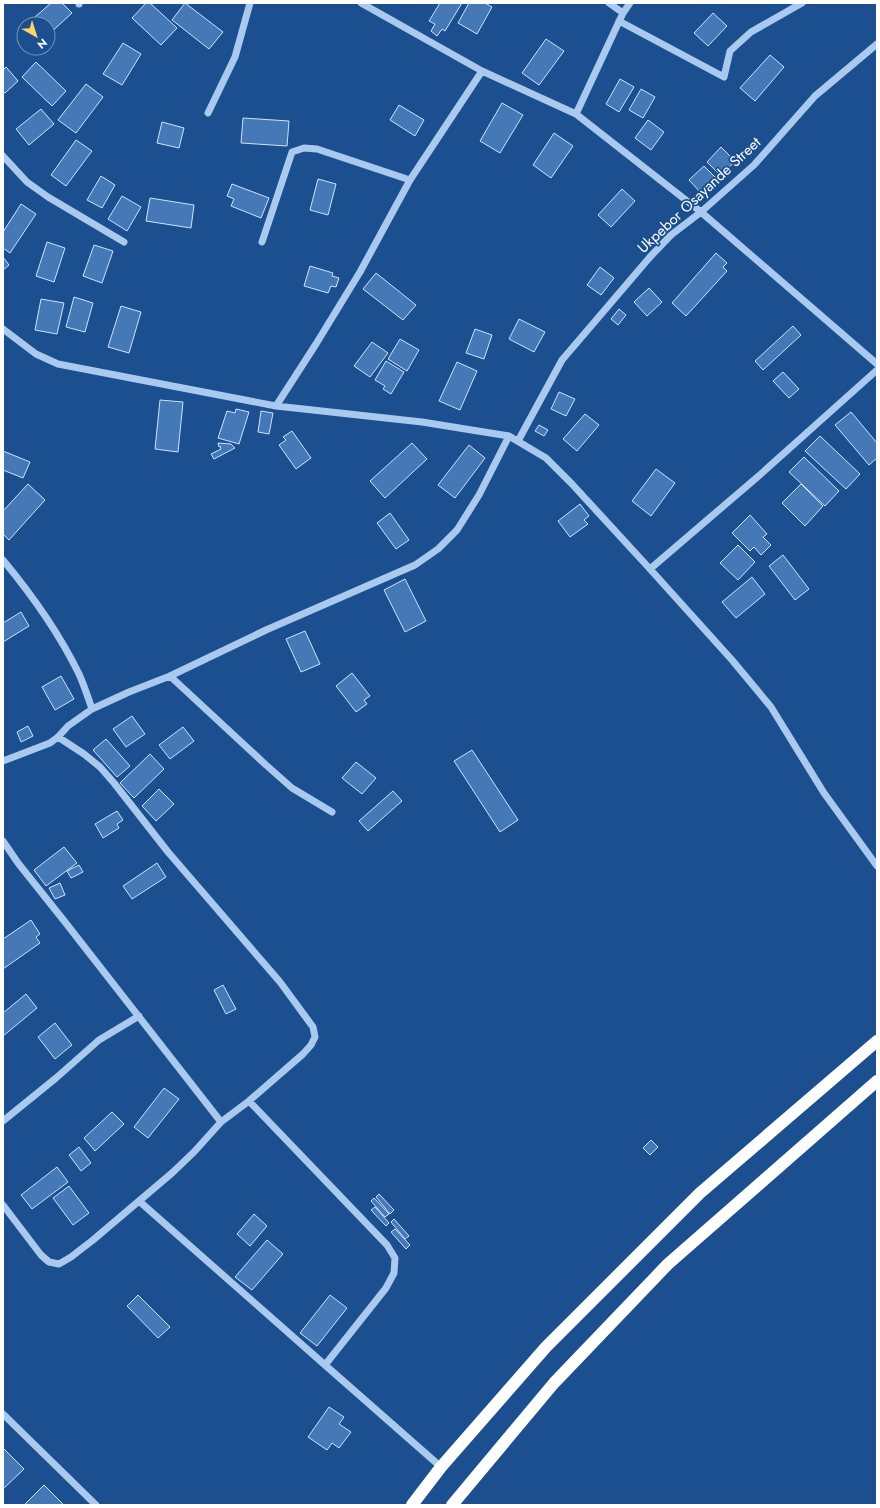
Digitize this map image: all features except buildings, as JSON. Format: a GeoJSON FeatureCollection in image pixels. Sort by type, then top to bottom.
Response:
{"type":"FeatureCollection","features":[{"type":"Feature","properties":{"kind":"highway"},"geometry":{"type":"LineString","coordinates":[[412,1505],[441,1467],[546,1347],[700,1193],[877,1041]]}},
{"type":"Feature","properties":{"kind":"highway"},"geometry":{"type":"LineString","coordinates":[[452,1505],[554,1383],[668,1264],[877,1081]]}},
{"type":"Feature","properties":{"kind":"street"},"geometry":{"type":"LineString","coordinates":[[208,114],[235,57],[250,3]]}},
{"type":"Feature","properties":{"kind":"street"},"geometry":{"type":"LineString","coordinates":[[361,3],[482,71],[576,114],[701,212],[877,364]]}},
{"type":"Feature","properties":{"kind":"street"},"geometry":{"type":"LineString","coordinates":[[609,3],[623,13]]}},
{"type":"Feature","properties":{"kind":"street"},"geometry":{"type":"LineString","coordinates":[[576,114],[619,21],[630,3]]}},
{"type":"Feature","properties":{"kind":"street"},"geometry":{"type":"LineString","coordinates":[[619,21],[724,77],[730,51],[751,32],[802,3]]}},
{"type":"Feature","properties":{"kind":"street","name":"Ukpebor Osayande Street"},"geometry":{"type":"LineString","coordinates":[[518,440],[562,360],[650,257],[671,235],[701,212],[754,165],[815,96],[877,44]]}},
{"type":"Feature","properties":{"kind":"street"},"geometry":{"type":"LineString","coordinates":[[276,406],[360,272],[410,180],[482,71]]}},
{"type":"Feature","properties":{"kind":"street"},"geometry":{"type":"LineString","coordinates":[[262,242],[292,152],[304,148],[317,149],[410,180]]}},
{"type":"Feature","properties":{"kind":"street"},"geometry":{"type":"LineString","coordinates":[[3,156],[27,182],[48,197],[124,242]]}},
{"type":"Feature","properties":{"kind":"street"},"geometry":{"type":"LineString","coordinates":[[3,329],[36,354],[58,364],[276,406],[422,422],[509,436],[518,440],[546,458],[572,484],[650,569],[771,707],[824,793],[877,866]]}},
{"type":"Feature","properties":{"kind":"street"},"geometry":{"type":"LineString","coordinates":[[650,569],[762,474],[877,370]]}},
{"type":"Feature","properties":{"kind":"street"},"geometry":{"type":"LineString","coordinates":[[3,761],[50,743],[68,726],[92,708],[170,676],[266,630],[415,565],[438,549],[457,530],[479,495],[509,436]]}},
{"type":"Feature","properties":{"kind":"street"},"geometry":{"type":"LineString","coordinates":[[3,560],[24,585],[58,635],[80,675],[92,708]]}},
{"type":"Feature","properties":{"kind":"street"},"geometry":{"type":"LineString","coordinates":[[170,676],[292,788],[332,812]]}},
{"type":"Feature","properties":{"kind":"street"},"geometry":{"type":"LineString","coordinates":[[3,1205],[41,1255],[49,1262],[58,1264],[71,1257],[94,1240],[172,1173],[194,1152],[220,1122],[249,1102],[303,1054],[311,1045],[315,1036],[313,1027],[280,982],[168,852],[114,783],[100,767],[84,754],[58,737]]}},
{"type":"Feature","properties":{"kind":"street"},"geometry":{"type":"LineString","coordinates":[[3,841],[18,863],[139,1016],[220,1122]]}},
{"type":"Feature","properties":{"kind":"street"},"geometry":{"type":"LineString","coordinates":[[3,1121],[56,1078],[99,1040],[139,1016]]}},
{"type":"Feature","properties":{"kind":"street"},"geometry":{"type":"LineString","coordinates":[[249,1102],[387,1245],[395,1258],[394,1273],[386,1288],[325,1365]]}},
{"type":"Feature","properties":{"kind":"street"},"geometry":{"type":"LineString","coordinates":[[139,1201],[441,1467]]}},
{"type":"Feature","properties":{"kind":"street"},"geometry":{"type":"LineString","coordinates":[[3,1414],[96,1505]]}}]}
